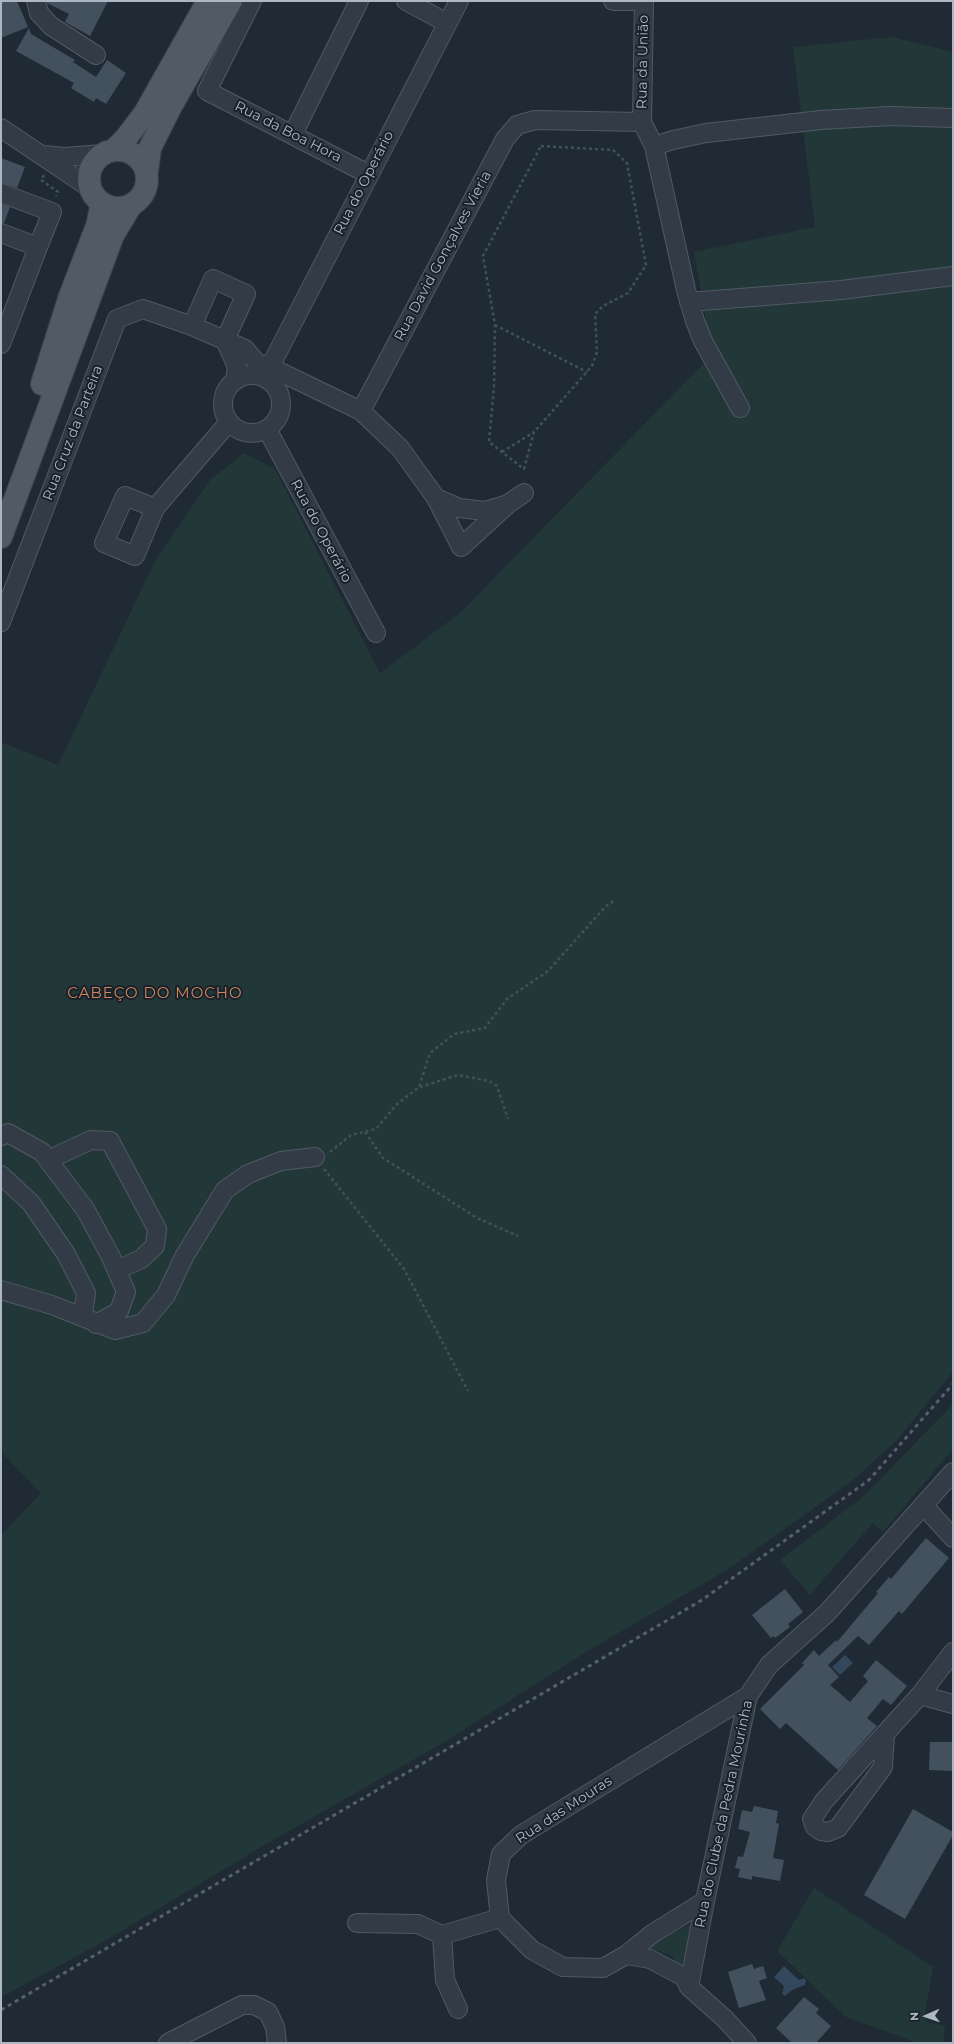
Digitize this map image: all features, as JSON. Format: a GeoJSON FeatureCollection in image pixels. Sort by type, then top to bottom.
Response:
{"type":"FeatureCollection","features":[{"type":"Feature","properties":{"kind":"main road"},"geometry":{"type":"LineString","coordinates":[[1,510],[70,296],[97,226],[96,196],[89,179],[90,169],[95,161],[126,138],[145,114],[208,1]]}},
{"type":"Feature","properties":{"kind":"main road"},"geometry":{"type":"LineString","coordinates":[[1,537],[113,235],[131,205],[139,199],[145,191],[150,148],[171,106],[231,1]]}},
{"type":"Feature","properties":{"kind":"main road"},"geometry":{"type":"LineString","coordinates":[[108,152],[128,151],[136,156],[147,171]]}},
{"type":"Feature","properties":{"kind":"main road"},"geometry":{"type":"LineString","coordinates":[[96,196],[115,208],[131,205]]}},
{"type":"Feature","properties":{"kind":"street"},"geometry":{"type":"LineString","coordinates":[[36,1],[39,13],[51,26],[96,55]]}},
{"type":"Feature","properties":{"kind":"street","name":"Rua da Boa Hora"},"geometry":{"type":"LineString","coordinates":[[252,1],[207,91],[368,174]]}},
{"type":"Feature","properties":{"kind":"street"},"geometry":{"type":"LineString","coordinates":[[293,134],[359,1]]}},
{"type":"Feature","properties":{"kind":"street"},"geometry":{"type":"LineString","coordinates":[[406,1],[447,23]]}},
{"type":"Feature","properties":{"kind":"street","name":"Rua do Operário"},"geometry":{"type":"LineString","coordinates":[[264,371],[459,1]]}},
{"type":"Feature","properties":{"kind":"street"},"geometry":{"type":"LineString","coordinates":[[613,1],[639,1]]}},
{"type":"Feature","properties":{"kind":"street","name":"Rua da União"},"geometry":{"type":"LineString","coordinates":[[642,122],[644,1]]}},
{"type":"Feature","properties":{"kind":"street"},"geometry":{"type":"LineString","coordinates":[[654,146],[673,140],[706,133],[821,120],[890,116],[953,118]]}},
{"type":"Feature","properties":{"kind":"street","name":"Rua David Gonçalves Vieria"},"geometry":{"type":"LineString","coordinates":[[361,411],[505,139],[517,125],[535,120],[642,122]]}},
{"type":"Feature","properties":{"kind":"street"},"geometry":{"type":"LineString","coordinates":[[642,122],[654,146],[689,302],[703,341],[740,408]]}},
{"type":"Feature","properties":{"kind":"street"},"geometry":{"type":"LineString","coordinates":[[1,128],[47,158],[96,196]]}},
{"type":"Feature","properties":{"kind":"street"},"geometry":{"type":"LineString","coordinates":[[47,158],[108,152]]}},
{"type":"Feature","properties":{"kind":"street"},"geometry":{"type":"LineString","coordinates":[[1,193],[52,212],[1,344]]}},
{"type":"Feature","properties":{"kind":"street"},"geometry":{"type":"LineString","coordinates":[[1,233],[38,247]]}},
{"type":"Feature","properties":{"kind":"street"},"geometry":{"type":"LineString","coordinates":[[689,302],[841,290],[953,276]]}},
{"type":"Feature","properties":{"kind":"street"},"geometry":{"type":"LineString","coordinates":[[192,326],[213,279],[246,294],[226,340],[237,367],[235,380]]}},
{"type":"Feature","properties":{"kind":"street","name":"Rua Cruz da Parteira"},"geometry":{"type":"LineString","coordinates":[[1,622],[117,319],[143,309],[192,326],[245,349],[264,371]]}},
{"type":"Feature","properties":{"kind":"street"},"geometry":{"type":"LineString","coordinates":[[264,371],[275,387],[281,402],[278,415],[267,428],[252,433],[239,430],[229,422],[222,406],[223,398],[227,389],[235,380],[264,371],[361,411],[400,448],[436,498],[461,547],[508,504],[524,493]]}},
{"type":"Feature","properties":{"kind":"street"},"geometry":{"type":"LineString","coordinates":[[155,508],[229,422]]}},
{"type":"Feature","properties":{"kind":"street","name":"Rua do Operário"},"geometry":{"type":"LineString","coordinates":[[267,428],[376,633]]}},
{"type":"Feature","properties":{"kind":"street"},"geometry":{"type":"LineString","coordinates":[[436,498],[459,508],[485,511],[508,504]]}},
{"type":"Feature","properties":{"kind":"street"},"geometry":{"type":"LineString","coordinates":[[1,1136],[8,1133],[42,1152],[85,1209],[117,1270],[126,1292],[118,1311],[90,1320]]}},
{"type":"Feature","properties":{"kind":"street"},"geometry":{"type":"LineString","coordinates":[[48,1160],[92,1140],[110,1141],[156,1229],[154,1246],[141,1259],[117,1270]]}},
{"type":"Feature","properties":{"kind":"street"},"geometry":{"type":"LineString","coordinates":[[1,1290],[115,1330],[143,1322],[166,1295],[185,1255],[225,1190],[248,1174],[281,1160],[315,1158]]}},
{"type":"Feature","properties":{"kind":"street"},"geometry":{"type":"LineString","coordinates":[[1,1174],[32,1203],[66,1254],[86,1293],[90,1320]]}},
{"type":"Feature","properties":{"kind":"street","name":"Rua do Clube da Pedra Mourinha"},"geometry":{"type":"LineString","coordinates":[[689,1987],[705,1901],[748,1696],[769,1665],[827,1613],[953,1472]]}},
{"type":"Feature","properties":{"kind":"street"},"geometry":{"type":"LineString","coordinates":[[924,1506],[953,1538]]}},
{"type":"Feature","properties":{"kind":"street"},"geometry":{"type":"LineString","coordinates":[[885,1734],[883,1767],[838,1828],[828,1832],[815,1827],[812,1819],[824,1801],[920,1695],[953,1652]]}},
{"type":"Feature","properties":{"kind":"street"},"geometry":{"type":"LineString","coordinates":[[920,1695],[953,1704]]}},
{"type":"Feature","properties":{"kind":"street","name":"Rua das Mouras"},"geometry":{"type":"LineString","coordinates":[[500,1918],[496,1880],[501,1854],[521,1835],[748,1696]]}},
{"type":"Feature","properties":{"kind":"street"},"geometry":{"type":"LineString","coordinates":[[357,1923],[418,1924],[442,1935],[500,1918],[532,1950],[564,1967],[603,1968],[626,1955],[652,1934],[705,1901]]}},
{"type":"Feature","properties":{"kind":"street"},"geometry":{"type":"LineString","coordinates":[[442,1935],[445,1980],[458,2009]]}},
{"type":"Feature","properties":{"kind":"street"},"geometry":{"type":"LineString","coordinates":[[626,1955],[650,1959],[663,1964],[684,1977],[689,1987],[725,2019],[747,2043]]}},
{"type":"Feature","properties":{"kind":"street"},"geometry":{"type":"LineString","coordinates":[[168,2043],[242,2005],[254,2005],[268,2012],[275,2027],[277,2043]]}},
{"type":"Feature","properties":{"kind":"path"},"geometry":{"type":"LineString","coordinates":[[502,452],[534,432],[592,366],[597,352],[595,314],[603,306],[628,293],[646,265],[628,163],[613,150],[541,146],[483,256],[495,325],[494,387],[489,442],[524,469],[534,432]]}},
{"type":"Feature","properties":{"kind":"path"},"geometry":{"type":"LineString","coordinates":[[47,158],[41,180],[58,192],[48,210]]}},
{"type":"Feature","properties":{"kind":"path"},"geometry":{"type":"LineString","coordinates":[[495,325],[587,372]]}},
{"type":"Feature","properties":{"kind":"path"},"geometry":{"type":"LineString","coordinates":[[419,1087],[430,1053],[454,1034],[485,1028],[507,999],[548,971],[606,906],[614,900]]}},
{"type":"Feature","properties":{"kind":"path"},"geometry":{"type":"LineString","coordinates":[[315,1158],[324,1157],[351,1135],[376,1129],[396,1105],[419,1087],[458,1075],[489,1081],[497,1086],[508,1119]]}},
{"type":"Feature","properties":{"kind":"path"},"geometry":{"type":"LineString","coordinates":[[365,1132],[383,1158],[477,1218],[518,1236]]}},
{"type":"Feature","properties":{"kind":"path"},"geometry":{"type":"LineString","coordinates":[[315,1158],[404,1269],[468,1391]]}},
{"type":"Feature","properties":{"kind":"green space"},"geometry":{"type":"Polygon","coordinates":[[[892,37],[953,52],[953,1372],[896,1441],[852,1481],[727,1570],[591,1649],[446,1741],[263,1846],[105,1941],[1,1997],[1,1535],[41,1493],[1,1452],[1,742],[58,765],[155,561],[210,480],[244,453],[275,469],[380,673],[461,612],[712,355],[694,252],[815,227],[793,47],[892,37]]]}},
{"type":"Feature","properties":{"kind":"green space"},"geometry":{"type":"Polygon","coordinates":[[[953,1404],[953,1449],[883,1532],[873,1523],[813,1591],[811,1596],[780,1560],[865,1495],[953,1404]]]}},
{"type":"Feature","properties":{"kind":"green space"},"geometry":{"type":"Polygon","coordinates":[[[814,1888],[933,1967],[925,2013],[927,2022],[945,2026],[943,2043],[918,2043],[846,2017],[777,1951],[814,1888]]]}},
{"type":"Feature","properties":{"kind":"green space"},"geometry":{"type":"Polygon","coordinates":[[[688,1924],[691,1925],[691,1932],[683,1966],[673,1962],[674,1957],[654,1949],[652,1953],[649,1950],[649,1948],[688,1924]]]}},
{"type":"Feature","properties":{"kind":"water"},"geometry":{"type":"Polygon","coordinates":[[[845,1655],[853,1663],[840,1675],[832,1667],[845,1655]]]}},
{"type":"Feature","properties":{"kind":"water"},"geometry":{"type":"Polygon","coordinates":[[[784,1966],[799,1980],[804,1978],[806,1981],[805,1985],[792,1990],[785,1996],[782,1994],[784,1986],[774,1977],[784,1966]]]}},
{"type":"Feature","properties":{"kind":"building"},"geometry":{"type":"Polygon","coordinates":[[[1,1],[17,1],[28,27],[1,38],[1,1]]]}},
{"type":"Feature","properties":{"kind":"building"},"geometry":{"type":"Polygon","coordinates":[[[47,1],[108,1],[90,36],[65,22],[69,14],[47,3],[47,1]]]}},
{"type":"Feature","properties":{"kind":"building"},"geometry":{"type":"Polygon","coordinates":[[[29,28],[31,34],[75,60],[73,62],[96,77],[107,60],[126,73],[106,104],[96,98],[94,102],[71,88],[74,83],[16,51],[29,28]]]}},
{"type":"Feature","properties":{"kind":"building"},"geometry":{"type":"Polygon","coordinates":[[[1,158],[25,167],[17,188],[1,183],[1,158]]]}},
{"type":"Feature","properties":{"kind":"building"},"geometry":{"type":"Polygon","coordinates":[[[1,204],[10,207],[4,223],[1,223],[1,204]]]}},
{"type":"Feature","properties":{"kind":"building"},"geometry":{"type":"Polygon","coordinates":[[[926,1538],[949,1558],[902,1614],[899,1611],[869,1645],[858,1636],[828,1665],[839,1677],[830,1685],[850,1702],[868,1681],[863,1676],[876,1660],[907,1686],[891,1705],[883,1699],[867,1718],[877,1726],[838,1770],[786,1723],[780,1729],[760,1709],[804,1665],[802,1663],[814,1650],[819,1656],[836,1640],[837,1642],[878,1593],[876,1592],[889,1577],[891,1579],[926,1538]]]}},
{"type":"Feature","properties":{"kind":"building"},"geometry":{"type":"Polygon","coordinates":[[[785,1589],[803,1612],[788,1624],[790,1627],[775,1638],[773,1636],[771,1638],[752,1615],[785,1589]]]}},
{"type":"Feature","properties":{"kind":"building"},"geometry":{"type":"Polygon","coordinates":[[[930,1742],[953,1742],[953,1771],[929,1770],[930,1742]]]}},
{"type":"Feature","properties":{"kind":"building"},"geometry":{"type":"Polygon","coordinates":[[[754,1806],[778,1811],[776,1823],[779,1824],[773,1858],[784,1860],[780,1881],[752,1876],[752,1880],[738,1877],[740,1869],[735,1868],[738,1856],[743,1857],[750,1832],[738,1829],[742,1810],[752,1812],[754,1806]]]}},
{"type":"Feature","properties":{"kind":"building"},"geometry":{"type":"Polygon","coordinates":[[[913,1809],[953,1832],[953,1835],[905,1919],[864,1895],[913,1809]]]}},
{"type":"Feature","properties":{"kind":"building"},"geometry":{"type":"Polygon","coordinates":[[[752,1964],[754,1969],[763,1966],[767,1978],[759,1981],[766,2000],[739,2008],[728,1972],[752,1964]]]}},
{"type":"Feature","properties":{"kind":"building"},"geometry":{"type":"Polygon","coordinates":[[[804,1997],[819,2009],[816,2013],[831,2026],[816,2043],[792,2043],[776,2028],[804,1997]]]}},
{"type":"Feature","properties":{"kind":"railway"},"geometry":{"type":"LineString","coordinates":[[1,2010],[702,1600],[869,1480],[953,1384]]}},
{"type":"Feature","properties":{"kind":"district","name":"CABEÇO DO MOCHO"},"geometry":{"type":"Point","coordinates":[155,994]}}]}
